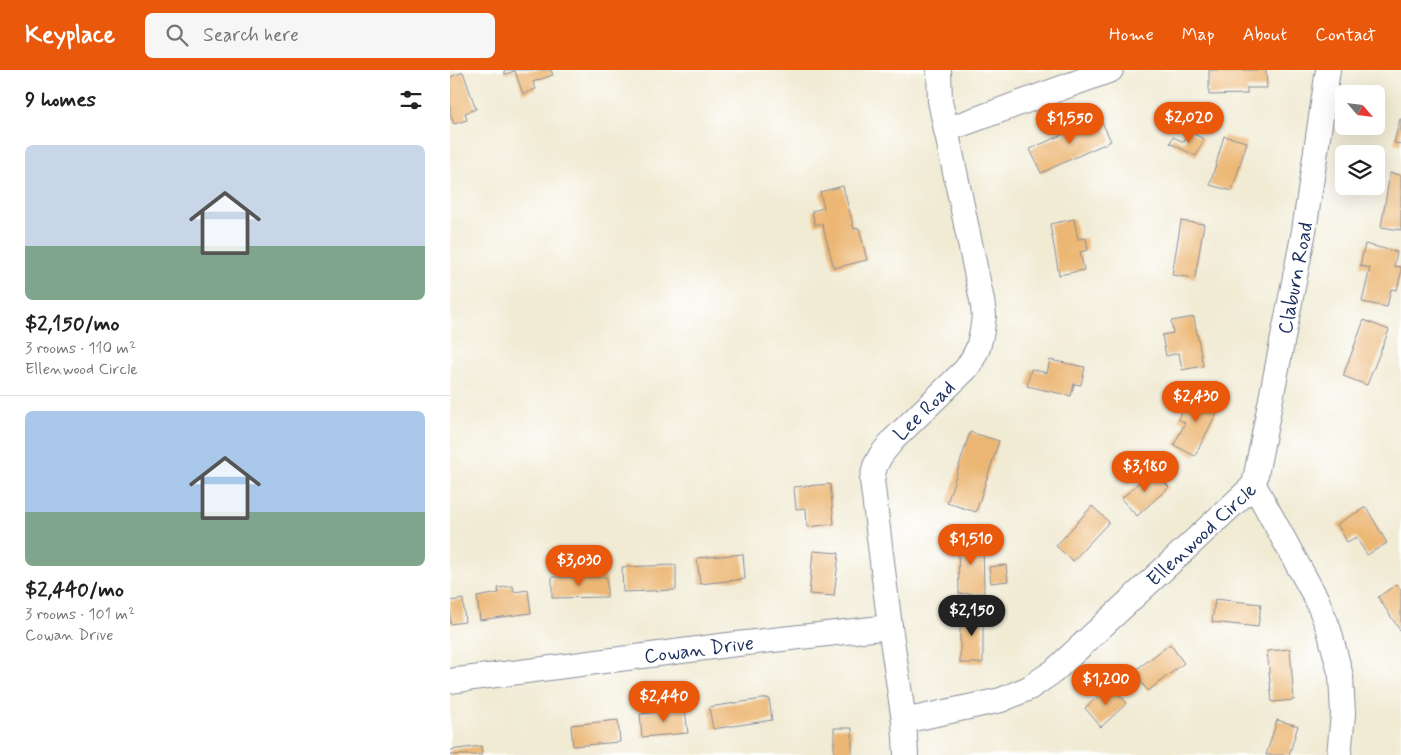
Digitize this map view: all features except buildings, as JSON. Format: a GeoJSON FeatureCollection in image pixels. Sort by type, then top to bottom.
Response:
{"type":"FeatureCollection","features":[{"type":"Feature","properties":{"kind":"street","name":"Lee Road"},"geometry":{"type":"LineString","coordinates":[[906,755],[904,721],[890,627],[872,480],[875,466],[893,440],[966,369],[978,348],[984,315],[940,101],[939,70]]}},
{"type":"Feature","properties":{"kind":"street"},"geometry":{"type":"LineString","coordinates":[[946,130],[1110,70]]}},
{"type":"Feature","properties":{"kind":"street","name":"Claburn Road"},"geometry":{"type":"LineString","coordinates":[[1254,485],[1304,231],[1328,70]]}},
{"type":"Feature","properties":{"kind":"street","name":"Ellenwood Circle"},"geometry":{"type":"LineString","coordinates":[[904,721],[1001,700],[1036,684],[1054,671],[1254,485],[1317,600],[1330,630],[1341,676],[1343,714],[1339,755]]}},
{"type":"Feature","properties":{"kind":"street","name":"Cowan Drive"},"geometry":{"type":"LineString","coordinates":[[450,681],[890,627]]}}]}
